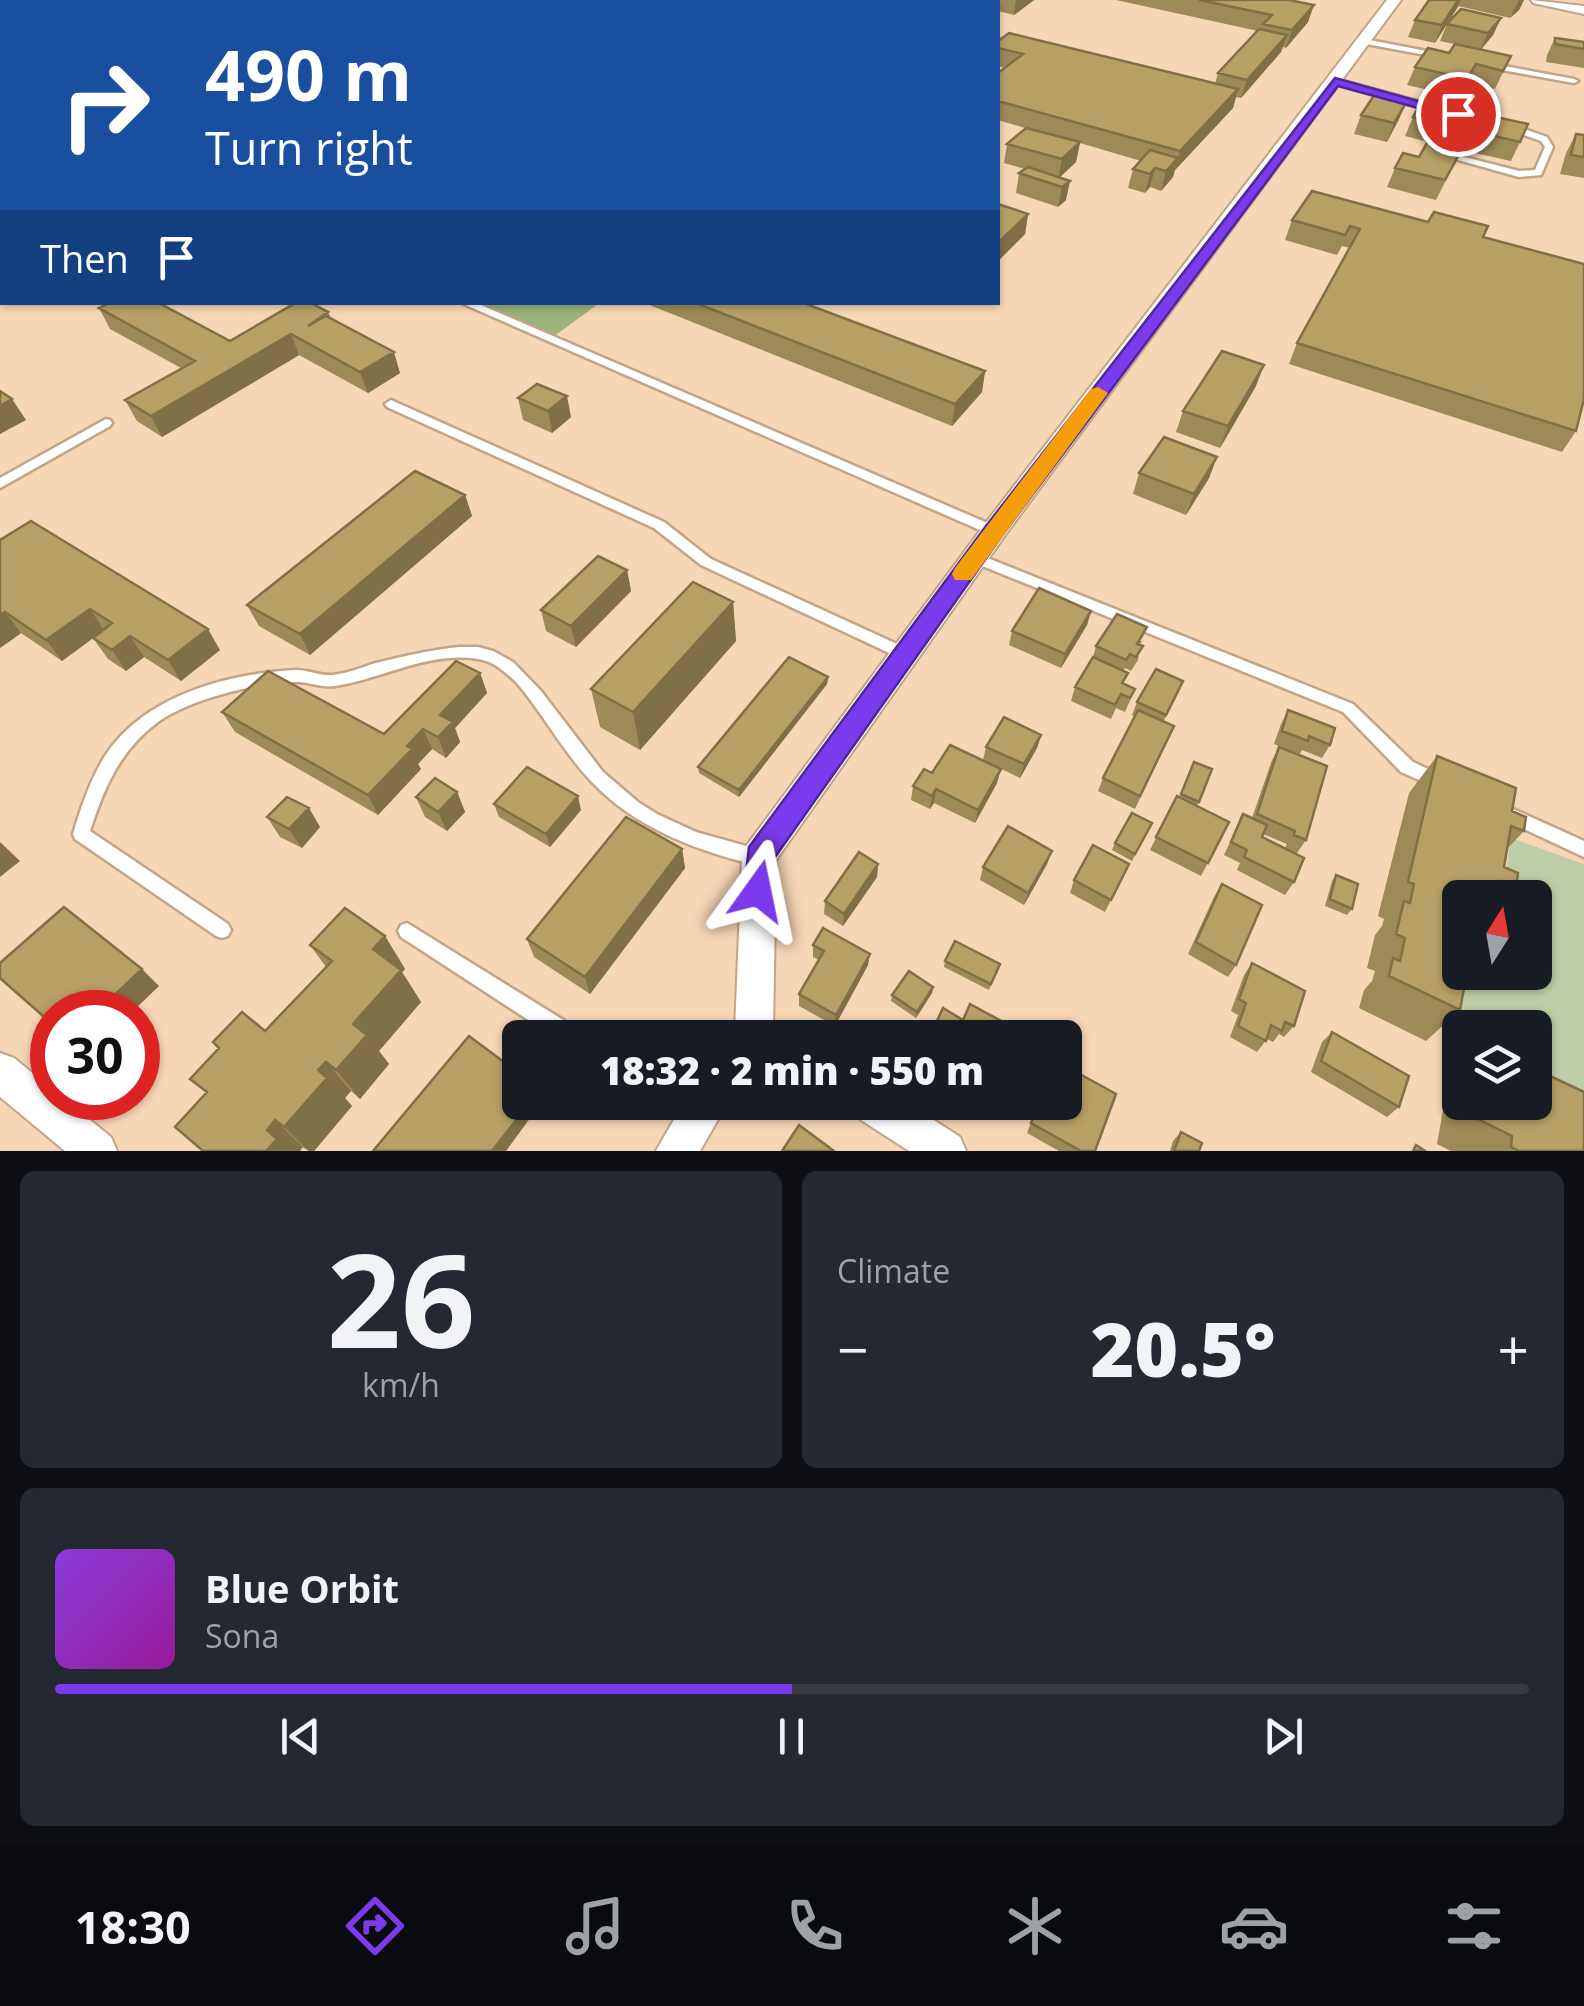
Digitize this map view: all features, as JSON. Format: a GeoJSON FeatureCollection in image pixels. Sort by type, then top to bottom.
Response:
{"type":"FeatureCollection","features":[{"type":"Feature","properties":{"kind":"street"},"geometry":{"type":"LineString","coordinates":[[757,1020],[759,856],[994,531],[1394,0]]}},
{"type":"Feature","properties":{"kind":"street"},"geometry":{"type":"LineString","coordinates":[[1538,0],[1584,10]]}},
{"type":"Feature","properties":{"kind":"street"},"geometry":{"type":"LineString","coordinates":[[0,1072],[97,1151]]}},
{"type":"Feature","properties":{"kind":"street"},"geometry":{"type":"LineString","coordinates":[[676,1151],[689,1120]]}},
{"type":"Feature","properties":{"kind":"street"},"geometry":{"type":"LineString","coordinates":[[897,1120],[946,1151]]}},
{"type":"Feature","properties":{"kind":"lane"},"geometry":{"type":"LineString","coordinates":[[1364,41],[1460,60]]}},
{"type":"Feature","properties":{"kind":"lane"},"geometry":{"type":"LineString","coordinates":[[1478,63],[1574,82]]}},
{"type":"Feature","properties":{"kind":"lane"},"geometry":{"type":"LineString","coordinates":[[1335,82],[1439,110]]}},
{"type":"Feature","properties":{"kind":"lane"},"geometry":{"type":"LineString","coordinates":[[1431,152],[1519,174],[1538,173],[1549,147],[1544,139],[1491,122]]}},
{"type":"Feature","properties":{"kind":"lane"},"geometry":{"type":"LineString","coordinates":[[471,305],[994,531]]}},
{"type":"Feature","properties":{"kind":"lane"},"geometry":{"type":"LineString","coordinates":[[391,404],[659,525],[706,562],[905,654]]}},
{"type":"Feature","properties":{"kind":"lane"},"geometry":{"type":"LineString","coordinates":[[0,484],[106,423]]}},
{"type":"Feature","properties":{"kind":"lane"},"geometry":{"type":"LineString","coordinates":[[975,558],[1348,708],[1407,767],[1460,792]]}},
{"type":"Feature","properties":{"kind":"lane"},"geometry":{"type":"LineString","coordinates":[[222,930],[81,834],[92,794],[124,742],[146,718],[173,703],[248,682],[300,675],[328,682],[451,654],[475,652],[510,669],[598,778],[652,820],[712,847],[759,856]]}},
{"type":"Feature","properties":{"kind":"lane"},"geometry":{"type":"LineString","coordinates":[[1496,808],[1584,849]]}},
{"type":"Feature","properties":{"kind":"lane"},"geometry":{"type":"LineString","coordinates":[[407,931],[546,1020]]}},
{"type":"Feature","properties":{"kind":"green space"},"geometry":{"type":"Polygon","coordinates":[[[469,305],[597,305],[549,340],[469,305]]]}},
{"type":"Feature","properties":{"kind":"green space"},"geometry":{"type":"Polygon","coordinates":[[[1511,838],[1584,864],[1584,1098],[1552,1082],[1552,1010],[1455,1010],[1459,990],[1552,990],[1552,880],[1505,880],[1511,838]]]}},
{"type":"Feature","properties":{"kind":"building"},"geometry":{"type":"Polygon","coordinates":[[[1199,0],[1289,0],[1314,5],[1292,30],[1263,24],[1272,15],[1199,0]]]}},
{"type":"Feature","properties":{"kind":"building"},"geometry":{"type":"Polygon","coordinates":[[[1429,0],[1458,0],[1442,25],[1415,20],[1429,0]]]}},
{"type":"Feature","properties":{"kind":"building"},"geometry":{"type":"Polygon","coordinates":[[[1461,9],[1501,18],[1488,33],[1447,24],[1461,9]]]}},
{"type":"Feature","properties":{"kind":"building"},"geometry":{"type":"Polygon","coordinates":[[[1259,29],[1287,35],[1247,80],[1218,73],[1259,29]]]}},
{"type":"Feature","properties":{"kind":"building"},"geometry":{"type":"Polygon","coordinates":[[[1009,33],[1238,89],[1180,151],[1000,102],[1000,71],[1023,54],[1000,48],[1000,40],[1009,33]]]}},
{"type":"Feature","properties":{"kind":"building"},"geometry":{"type":"Polygon","coordinates":[[[1555,38],[1584,42],[1584,49],[1555,44],[1555,38]]]}},
{"type":"Feature","properties":{"kind":"building"},"geometry":{"type":"Polygon","coordinates":[[[1455,44],[1511,56],[1503,71],[1476,64],[1467,79],[1415,67],[1428,48],[1449,53],[1455,44]]]}},
{"type":"Feature","properties":{"kind":"building"},"geometry":{"type":"Polygon","coordinates":[[[1375,94],[1407,101],[1394,123],[1361,115],[1375,94]]]}},
{"type":"Feature","properties":{"kind":"building"},"geometry":{"type":"Polygon","coordinates":[[[1422,101],[1528,124],[1520,142],[1413,117],[1422,101]]]}},
{"type":"Feature","properties":{"kind":"building"},"geometry":{"type":"Polygon","coordinates":[[[1026,128],[1080,142],[1062,159],[1007,144],[1026,128]]]}},
{"type":"Feature","properties":{"kind":"building"},"geometry":{"type":"Polygon","coordinates":[[[1576,134],[1584,135],[1584,157],[1571,155],[1576,134]]]}},
{"type":"Feature","properties":{"kind":"building"},"geometry":{"type":"Polygon","coordinates":[[[1428,141],[1462,149],[1445,180],[1395,168],[1403,153],[1419,157],[1428,141]]]}},
{"type":"Feature","properties":{"kind":"building"},"geometry":{"type":"Polygon","coordinates":[[[1150,150],[1178,158],[1166,171],[1155,168],[1150,174],[1133,169],[1150,150]]]}},
{"type":"Feature","properties":{"kind":"building"},"geometry":{"type":"Polygon","coordinates":[[[1028,167],[1070,181],[1062,187],[1019,173],[1028,167]]]}},
{"type":"Feature","properties":{"kind":"building"},"geometry":{"type":"Polygon","coordinates":[[[1312,191],[1428,222],[1434,212],[1488,226],[1483,237],[1584,264],[1584,399],[1576,431],[1297,343],[1360,229],[1350,226],[1345,235],[1292,220],[1312,191]]]}},
{"type":"Feature","properties":{"kind":"building"},"geometry":{"type":"Polygon","coordinates":[[[1000,205],[1028,214],[1001,240],[1000,205]]]}},
{"type":"Feature","properties":{"kind":"building"},"geometry":{"type":"Polygon","coordinates":[[[163,305],[230,341],[292,305],[315,305],[328,312],[308,326],[326,316],[394,352],[360,372],[291,334],[151,416],[125,400],[195,361],[99,308],[163,305]]]}},
{"type":"Feature","properties":{"kind":"building"},"geometry":{"type":"Polygon","coordinates":[[[701,305],[809,305],[985,371],[955,404],[701,305]]]}},
{"type":"Feature","properties":{"kind":"building"},"geometry":{"type":"Polygon","coordinates":[[[1222,351],[1264,365],[1228,426],[1183,411],[1222,351]]]}},
{"type":"Feature","properties":{"kind":"building"},"geometry":{"type":"Polygon","coordinates":[[[537,384],[567,396],[548,411],[518,398],[537,384]]]}},
{"type":"Feature","properties":{"kind":"building"},"geometry":{"type":"Polygon","coordinates":[[[0,391],[12,399],[0,406],[0,391]]]}},
{"type":"Feature","properties":{"kind":"building"},"geometry":{"type":"Polygon","coordinates":[[[1164,437],[1217,457],[1194,494],[1139,473],[1164,437]]]}},
{"type":"Feature","properties":{"kind":"building"},"geometry":{"type":"Polygon","coordinates":[[[415,471],[465,495],[300,634],[247,605],[415,471]]]}},
{"type":"Feature","properties":{"kind":"building"},"geometry":{"type":"Polygon","coordinates":[[[31,521],[208,629],[168,660],[130,636],[112,650],[93,638],[112,623],[90,609],[46,640],[5,612],[0,615],[0,540],[31,521]]]}},
{"type":"Feature","properties":{"kind":"building"},"geometry":{"type":"Polygon","coordinates":[[[598,556],[627,570],[571,626],[541,610],[598,556]]]}},
{"type":"Feature","properties":{"kind":"building"},"geometry":{"type":"Polygon","coordinates":[[[693,582],[733,602],[633,712],[591,689],[693,582]]]}},
{"type":"Feature","properties":{"kind":"building"},"geometry":{"type":"Polygon","coordinates":[[[1039,588],[1091,611],[1065,654],[1012,631],[1039,588]]]}},
{"type":"Feature","properties":{"kind":"building"},"geometry":{"type":"Polygon","coordinates":[[[1117,614],[1147,627],[1137,644],[1143,646],[1136,657],[1130,654],[1126,660],[1096,646],[1117,614]]]}},
{"type":"Feature","properties":{"kind":"building"},"geometry":{"type":"Polygon","coordinates":[[[789,657],[828,677],[739,790],[698,767],[789,657]]]}},
{"type":"Feature","properties":{"kind":"building"},"geometry":{"type":"Polygon","coordinates":[[[1093,657],[1128,673],[1122,683],[1135,689],[1130,698],[1121,694],[1115,705],[1075,687],[1093,657]]]}},
{"type":"Feature","properties":{"kind":"building"},"geometry":{"type":"Polygon","coordinates":[[[456,661],[480,673],[440,715],[453,722],[438,737],[423,729],[407,746],[412,749],[368,795],[222,712],[268,671],[384,734],[456,661]]]}},
{"type":"Feature","properties":{"kind":"building"},"geometry":{"type":"Polygon","coordinates":[[[1156,669],[1183,681],[1166,715],[1137,702],[1156,669]]]}},
{"type":"Feature","properties":{"kind":"building"},"geometry":{"type":"Polygon","coordinates":[[[1138,710],[1174,726],[1140,796],[1103,778],[1138,710]]]}},
{"type":"Feature","properties":{"kind":"building"},"geometry":{"type":"Polygon","coordinates":[[[1288,710],[1335,728],[1330,745],[1282,731],[1288,710]]]}},
{"type":"Feature","properties":{"kind":"building"},"geometry":{"type":"Polygon","coordinates":[[[1004,717],[1041,735],[1024,764],[986,747],[1004,717]]]}},
{"type":"Feature","properties":{"kind":"building"},"geometry":{"type":"Polygon","coordinates":[[[950,745],[1001,769],[978,810],[936,789],[932,796],[913,786],[924,769],[932,773],[950,745]]]}},
{"type":"Feature","properties":{"kind":"building"},"geometry":{"type":"Polygon","coordinates":[[[1279,747],[1327,766],[1306,840],[1257,814],[1279,747]]]}},
{"type":"Feature","properties":{"kind":"building"},"geometry":{"type":"Polygon","coordinates":[[[1437,756],[1516,788],[1512,811],[1526,817],[1524,831],[1511,826],[1504,867],[1518,873],[1517,880],[1442,880],[1442,990],[1464,990],[1460,1010],[1389,976],[1393,958],[1400,961],[1405,938],[1396,934],[1404,901],[1410,903],[1414,884],[1408,882],[1437,756]]]}},
{"type":"Feature","properties":{"kind":"building"},"geometry":{"type":"Polygon","coordinates":[[[1194,762],[1212,769],[1199,802],[1181,794],[1194,762]]]}},
{"type":"Feature","properties":{"kind":"building"},"geometry":{"type":"Polygon","coordinates":[[[527,767],[578,796],[546,834],[494,804],[527,767]]]}},
{"type":"Feature","properties":{"kind":"building"},"geometry":{"type":"Polygon","coordinates":[[[435,778],[457,792],[438,812],[416,797],[435,778]]]}},
{"type":"Feature","properties":{"kind":"building"},"geometry":{"type":"Polygon","coordinates":[[[1177,796],[1229,822],[1208,863],[1156,837],[1177,796]]]}},
{"type":"Feature","properties":{"kind":"building"},"geometry":{"type":"Polygon","coordinates":[[[287,797],[309,808],[289,829],[267,817],[287,797]]]}},
{"type":"Feature","properties":{"kind":"building"},"geometry":{"type":"Polygon","coordinates":[[[1132,813],[1152,823],[1135,854],[1115,843],[1132,813]]]}},
{"type":"Feature","properties":{"kind":"building"},"geometry":{"type":"Polygon","coordinates":[[[1243,814],[1267,825],[1262,837],[1304,858],[1294,882],[1244,857],[1247,850],[1231,842],[1243,814]]]}},
{"type":"Feature","properties":{"kind":"building"},"geometry":{"type":"Polygon","coordinates":[[[626,817],[682,849],[585,977],[527,939],[626,817]]]}},
{"type":"Feature","properties":{"kind":"building"},"geometry":{"type":"Polygon","coordinates":[[[1008,826],[1052,851],[1028,893],[983,867],[1008,826]]]}},
{"type":"Feature","properties":{"kind":"building"},"geometry":{"type":"Polygon","coordinates":[[[1093,845],[1129,864],[1111,900],[1074,880],[1093,845]]]}},
{"type":"Feature","properties":{"kind":"building"},"geometry":{"type":"Polygon","coordinates":[[[859,852],[878,864],[844,914],[825,901],[859,852]]]}},
{"type":"Feature","properties":{"kind":"building"},"geometry":{"type":"Polygon","coordinates":[[[1336,875],[1358,884],[1352,909],[1330,899],[1336,875]]]}},
{"type":"Feature","properties":{"kind":"building"},"geometry":{"type":"Polygon","coordinates":[[[1222,884],[1262,905],[1236,965],[1196,942],[1222,884]]]}},
{"type":"Feature","properties":{"kind":"building"},"geometry":{"type":"Polygon","coordinates":[[[64,907],[142,969],[120,990],[30,990],[30,1005],[0,978],[0,963],[64,907]]]}},
{"type":"Feature","properties":{"kind":"building"},"geometry":{"type":"Polygon","coordinates":[[[345,908],[385,936],[373,949],[401,970],[353,1024],[367,1035],[336,1070],[326,1062],[318,1070],[327,1078],[284,1127],[275,1120],[267,1130],[277,1139],[266,1151],[203,1151],[175,1127],[207,1092],[190,1079],[219,1048],[213,1042],[242,1012],[265,1031],[332,961],[310,945],[345,908]]]}},
{"type":"Feature","properties":{"kind":"building"},"geometry":{"type":"Polygon","coordinates":[[[823,928],[870,954],[836,1015],[799,994],[824,951],[813,945],[823,928]]]}},
{"type":"Feature","properties":{"kind":"building"},"geometry":{"type":"Polygon","coordinates":[[[955,941],[1000,964],[991,984],[945,961],[955,941]]]}},
{"type":"Feature","properties":{"kind":"building"},"geometry":{"type":"Polygon","coordinates":[[[1252,963],[1305,991],[1294,1026],[1285,1022],[1282,1031],[1271,1025],[1266,1041],[1238,1026],[1246,1003],[1239,999],[1252,963]]]}},
{"type":"Feature","properties":{"kind":"building"},"geometry":{"type":"Polygon","coordinates":[[[909,971],[933,987],[917,1012],[892,995],[909,971]]]}},
{"type":"Feature","properties":{"kind":"building"},"geometry":{"type":"Polygon","coordinates":[[[970,1004],[999,1020],[963,1020],[970,1004]]]}},
{"type":"Feature","properties":{"kind":"building"},"geometry":{"type":"Polygon","coordinates":[[[943,1008],[963,1020],[937,1020],[943,1008]]]}},
{"type":"Feature","properties":{"kind":"building"},"geometry":{"type":"Polygon","coordinates":[[[1332,1032],[1409,1076],[1399,1107],[1321,1061],[1332,1032]]]}},
{"type":"Feature","properties":{"kind":"building"},"geometry":{"type":"Polygon","coordinates":[[[469,1036],[502,1061],[502,1120],[516,1120],[492,1151],[373,1151],[469,1036]]]}},
{"type":"Feature","properties":{"kind":"building"},"geometry":{"type":"Polygon","coordinates":[[[1082,1075],[1116,1094],[1095,1151],[1081,1151],[1031,1123],[1082,1120],[1082,1075]]]}},
{"type":"Feature","properties":{"kind":"building"},"geometry":{"type":"Polygon","coordinates":[[[1552,1077],[1584,1092],[1584,1151],[1519,1151],[1511,1147],[1512,1136],[1480,1120],[1552,1120],[1552,1077]]]}},
{"type":"Feature","properties":{"kind":"building"},"geometry":{"type":"Polygon","coordinates":[[[799,1125],[834,1151],[782,1151],[799,1125]]]}},
{"type":"Feature","properties":{"kind":"building"},"geometry":{"type":"Polygon","coordinates":[[[1181,1132],[1202,1143],[1199,1151],[1174,1151],[1181,1132]]]}},
{"type":"Feature","properties":{"kind":"slow traffic"},"geometry":{"type":"LineString","coordinates":[[963,574],[1098,393]]}},
{"type":"Feature","properties":{"kind":"route"},"geometry":{"type":"LineString","coordinates":[[758,891],[759,856],[994,531],[1335,82],[1458,114]]}}]}
